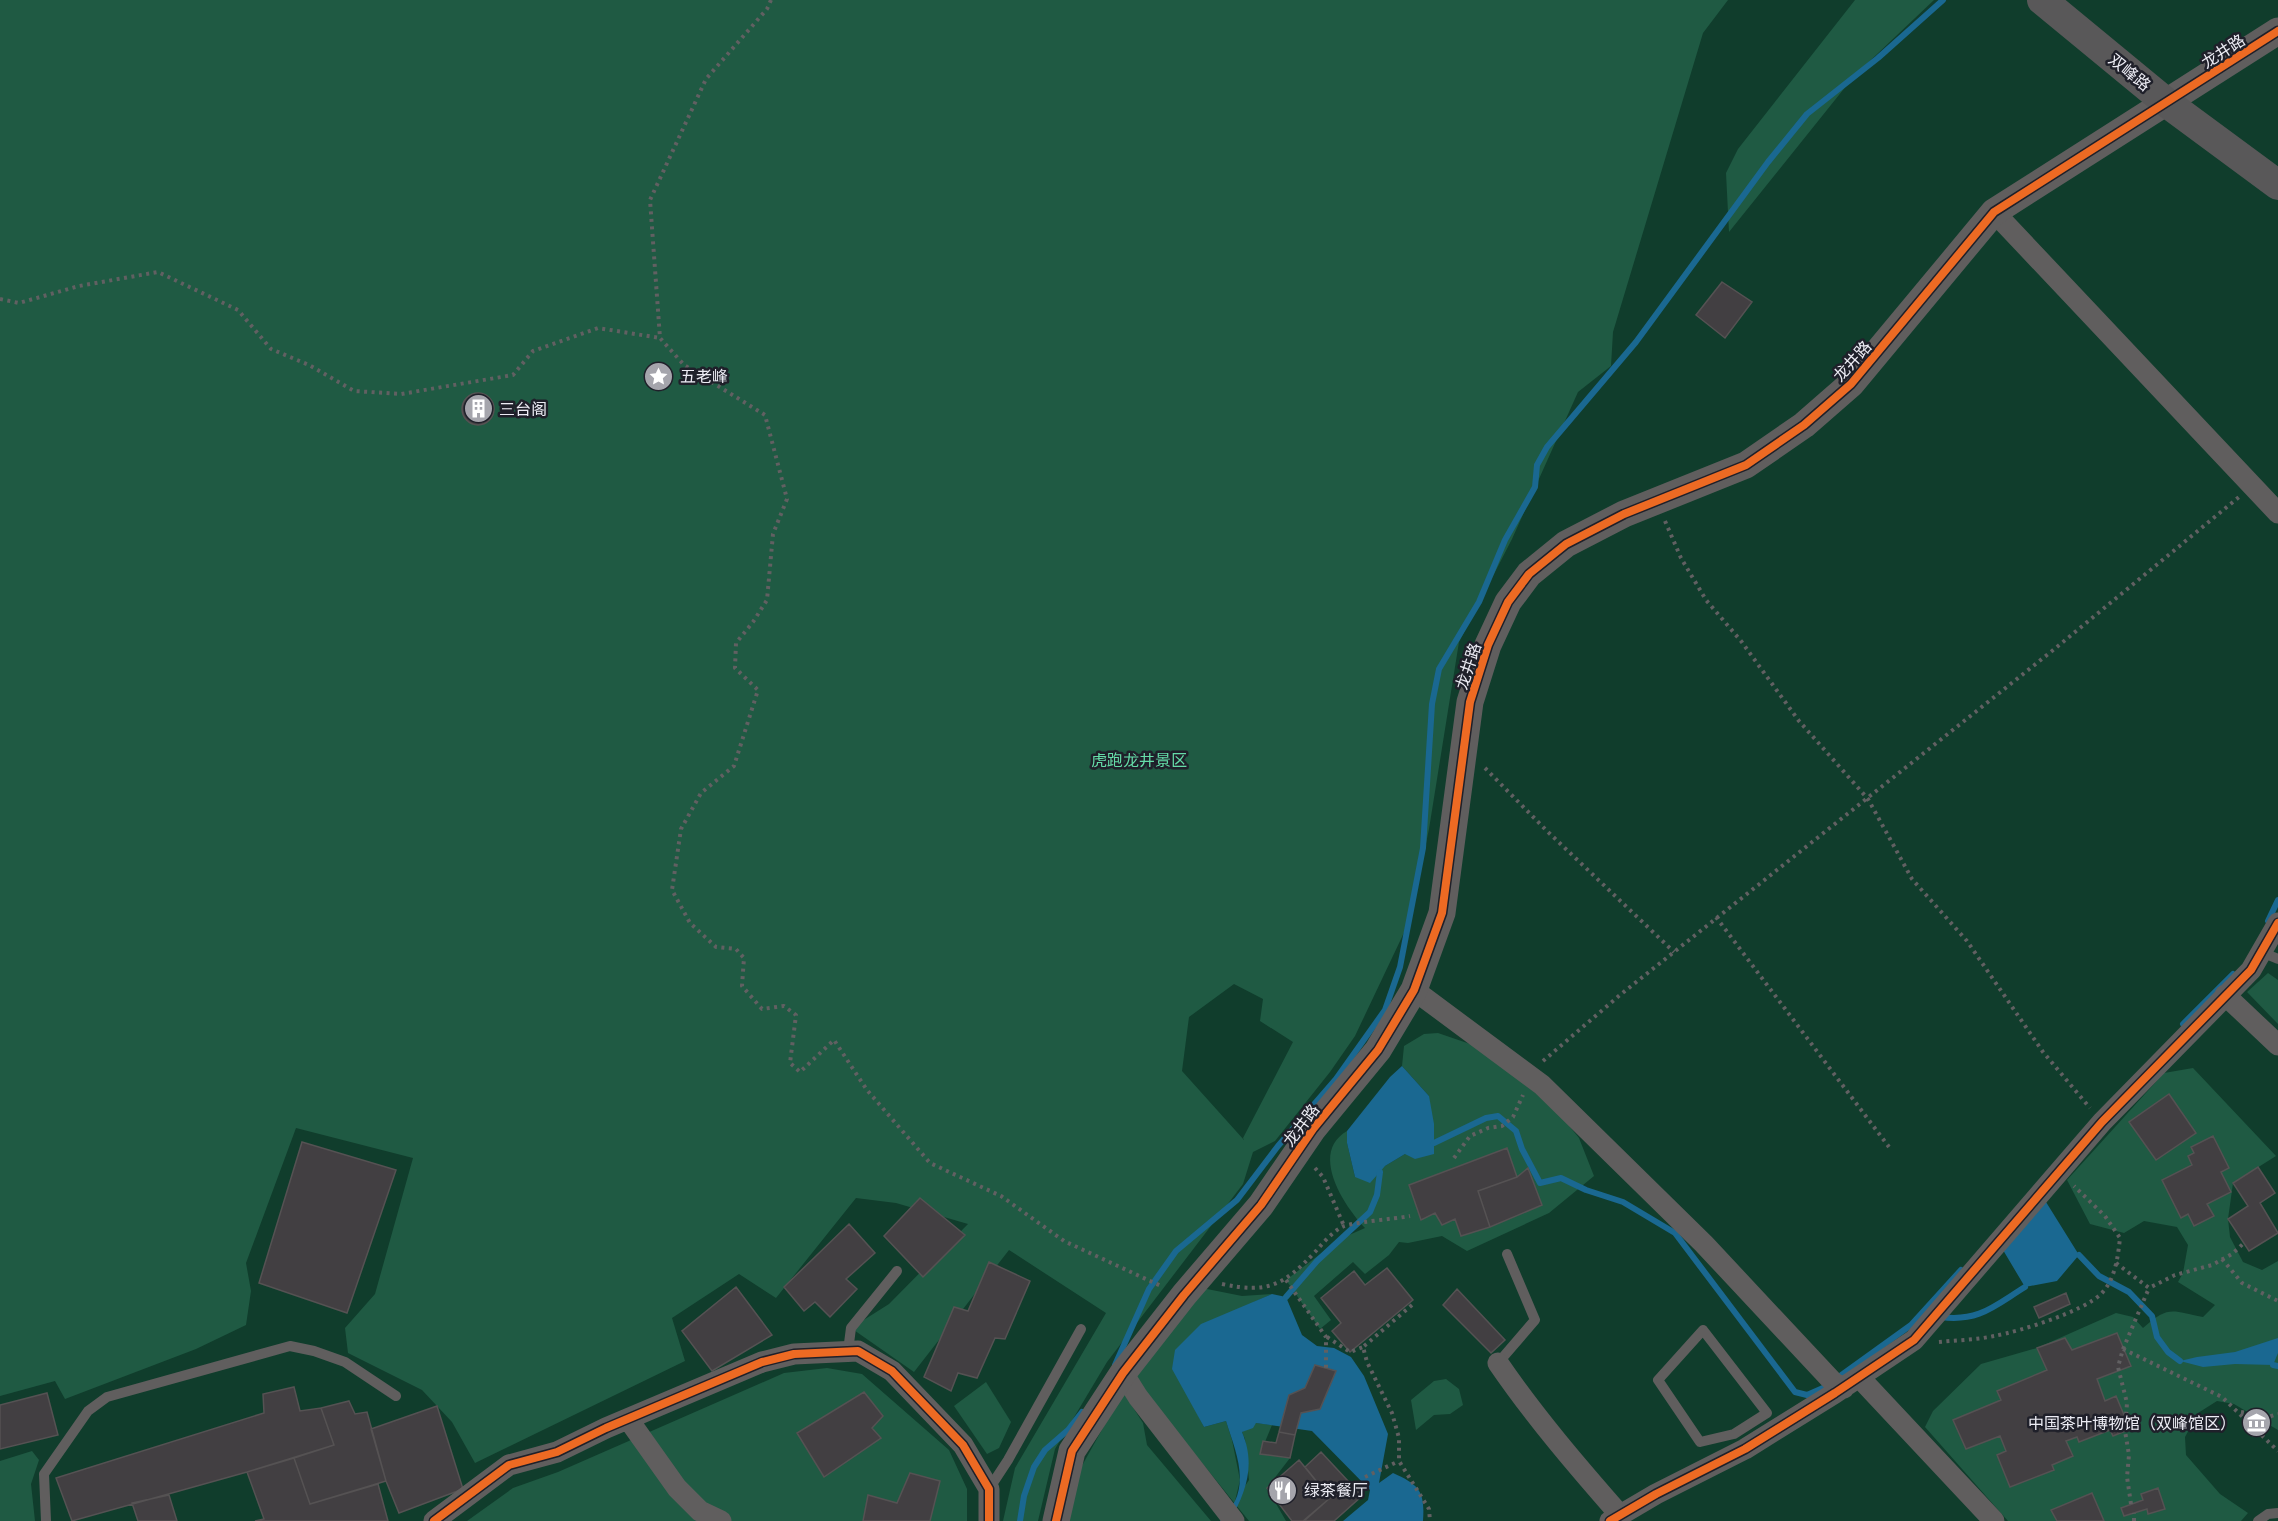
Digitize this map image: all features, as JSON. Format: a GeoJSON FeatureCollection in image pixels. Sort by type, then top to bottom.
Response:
{"type":"FeatureCollection","features":[{"type":"Feature","properties":{"kind":"main road","name":"双峰路"},"geometry":{"type":"LineString","coordinates":[[2042,0],[2167,103],[2278,185]]}},
{"type":"Feature","properties":{"kind":"street","name":"龙井路"},"geometry":{"type":"LineString","coordinates":[[1056,1521],[1072,1451],[1123,1373],[1198,1278],[1262,1205],[1313,1129],[1378,1050],[1414,990],[1442,912],[1470,702],[1488,645],[1508,602],[1529,574],[1566,544],[1624,514],[1746,465],[1812,418],[1851,384],[1994,212],[2278,31]]}},
{"type":"Feature","properties":{"kind":"street"},"geometry":{"type":"LineString","coordinates":[[1994,212],[2278,513]]}},
{"type":"Feature","properties":{"kind":"street"},"geometry":{"type":"LineString","coordinates":[[1498,1363],[1518,1393],[1618,1519],[1740,1442],[1914,1340],[2102,1122],[2225,995],[2270,955],[2278,923]]}},
{"type":"Feature","properties":{"kind":"street"},"geometry":{"type":"LineString","coordinates":[[1414,990],[1542,1085],[1841,1381],[1994,1521]]}},
{"type":"Feature","properties":{"kind":"street"},"geometry":{"type":"LineString","coordinates":[[2225,995],[2278,1045]]}},
{"type":"Feature","properties":{"kind":"street"},"geometry":{"type":"LineString","coordinates":[[434,1521],[510,1465],[557,1452],[627,1419],[762,1362],[794,1354],[858,1351],[892,1371],[963,1445],[989,1489],[989,1521]]}},
{"type":"Feature","properties":{"kind":"street"},"geometry":{"type":"LineString","coordinates":[[1123,1373],[1138,1397],[1234,1521]]}},
{"type":"Feature","properties":{"kind":"street"},"geometry":{"type":"LineString","coordinates":[[627,1419],[677,1488],[700,1511],[721,1521]]}},
{"type":"Feature","properties":{"kind":"lane"},"geometry":{"type":"LineString","coordinates":[[1498,1363],[1535,1320],[1508,1254]]}},
{"type":"Feature","properties":{"kind":"lane"},"geometry":{"type":"LineString","coordinates":[[848,1351],[851,1328],[897,1271]]}},
{"type":"Feature","properties":{"kind":"lane"},"geometry":{"type":"LineString","coordinates":[[989,1489],[1008,1460],[1081,1329]]}},
{"type":"Feature","properties":{"kind":"lane"},"geometry":{"type":"LineString","coordinates":[[1703,1330],[1767,1413],[1740,1442],[1700,1442],[1658,1380],[1703,1330]]}},
{"type":"Feature","properties":{"kind":"lane"},"geometry":{"type":"LineString","coordinates":[[46,1521],[44,1474],[88,1411],[107,1397],[290,1346],[314,1351],[345,1362],[396,1396]]}},
{"type":"Feature","properties":{"kind":"lane"},"geometry":{"type":"LineString","coordinates":[[2258,1521],[2268,1514],[2278,1513]]}},
{"type":"Feature","properties":{"kind":"path"},"geometry":{"type":"LineString","coordinates":[[660,338],[650,200],[706,79],[767,9],[771,0]]}},
{"type":"Feature","properties":{"kind":"path"},"geometry":{"type":"LineString","coordinates":[[0,299],[20,303],[79,286],[158,272],[238,309],[271,349],[309,365],[354,391],[401,394],[513,375],[533,351],[598,328],[660,338],[684,364],[765,415],[787,499],[773,534],[767,600],[753,622],[735,643],[735,668],[758,690],[734,766],[700,793],[681,828],[672,890],[690,923],[716,947],[736,949],[744,958],[742,986],[762,1009],[784,1006],[795,1015],[790,1063],[800,1072],[834,1040],[867,1090],[930,1163],[1001,1196],[1064,1241],[1169,1289]]}},
{"type":"Feature","properties":{"kind":"path"},"geometry":{"type":"LineString","coordinates":[[1454,1158],[1470,1136],[1488,1128],[1502,1126],[1513,1118],[1529,1076],[1620,995],[1868,799],[2253,485]]}},
{"type":"Feature","properties":{"kind":"path"},"geometry":{"type":"LineString","coordinates":[[1656,501],[1681,558],[1706,600],[1741,641],[1798,721],[1868,799],[1912,879],[1967,941],[2043,1052],[2102,1122]]}},
{"type":"Feature","properties":{"kind":"path"},"geometry":{"type":"LineString","coordinates":[[1463,746],[1547,831],[1674,951]]}},
{"type":"Feature","properties":{"kind":"path"},"geometry":{"type":"LineString","coordinates":[[1716,917],[1889,1147]]}},
{"type":"Feature","properties":{"kind":"path"},"geometry":{"type":"LineString","coordinates":[[1299,1150],[1323,1177],[1344,1226]]}},
{"type":"Feature","properties":{"kind":"path"},"geometry":{"type":"LineString","coordinates":[[1914,1340],[1933,1342],[1994,1336],[2080,1309],[2100,1295],[2112,1277],[2120,1238],[2104,1216],[2061,1172]]}},
{"type":"Feature","properties":{"kind":"path"},"geometry":{"type":"LineString","coordinates":[[1198,1278],[1239,1287],[1262,1288],[1286,1280],[1327,1238],[1344,1226],[1410,1216]]}},
{"type":"Feature","properties":{"kind":"path"},"geometry":{"type":"LineString","coordinates":[[2131,1504],[2127,1477],[2129,1455],[2125,1431],[2127,1403],[2118,1367],[2123,1349],[2149,1288],[2175,1275],[2212,1265],[2244,1243]]}},
{"type":"Feature","properties":{"kind":"path"},"geometry":{"type":"LineString","coordinates":[[2222,1259],[2242,1283],[2278,1301]]}},
{"type":"Feature","properties":{"kind":"path"},"geometry":{"type":"LineString","coordinates":[[2116,1263],[2149,1288]]}},
{"type":"Feature","properties":{"kind":"path"},"geometry":{"type":"LineString","coordinates":[[1286,1280],[1326,1336],[1350,1352],[1363,1347],[1412,1305]]}},
{"type":"Feature","properties":{"kind":"path"},"geometry":{"type":"LineString","coordinates":[[1326,1336],[1326,1368]]}},
{"type":"Feature","properties":{"kind":"path"},"geometry":{"type":"LineString","coordinates":[[1363,1347],[1379,1390],[1392,1413],[1399,1438],[1399,1461],[1430,1509],[1430,1521]]}},
{"type":"Feature","properties":{"kind":"path"},"geometry":{"type":"LineString","coordinates":[[2123,1349],[2223,1397],[2278,1451]]}},
{"type":"Feature","properties":{"kind":"path"},"geometry":{"type":"LineString","coordinates":[[2240,1412],[2268,1417],[2278,1414]]}},
{"type":"Feature","properties":{"kind":"path"},"geometry":{"type":"LineString","coordinates":[[1365,1477],[1399,1461]]}},
{"type":"Feature","properties":{"kind":"path"},"geometry":{"type":"LineString","coordinates":[[2134,1513],[2134,1521]]}},
{"type":"Feature","properties":{"kind":"green space","name":"虎跑龙井景区"},"geometry":{"type":"Polygon","coordinates":[[[0,0],[2278,0],[2278,1521],[0,1521],[0,0]]]}},
{"type":"Feature","properties":{"kind":"green space"},"geometry":{"type":"Polygon","coordinates":[[[0,0],[1728,0],[1703,33],[1613,332],[1611,366],[1578,392],[1512,539],[1459,642],[1429,829],[1410,920],[1355,1036],[1330,1072],[1275,1141],[1253,1152],[1243,1184],[1107,1362],[1055,1449],[1038,1521],[1003,1521],[1015,1468],[1106,1313],[1009,1250],[914,1372],[851,1328],[889,1304],[968,1224],[896,1203],[856,1198],[776,1298],[739,1274],[672,1318],[685,1361],[475,1463],[452,1422],[422,1390],[348,1353],[345,1328],[375,1294],[413,1158],[296,1128],[246,1263],[251,1291],[246,1325],[196,1349],[65,1399],[55,1381],[0,1396],[0,0]],[[1234,984],[1189,1017],[1182,1071],[1244,1140],[1293,1042],[1260,1021],[1263,999],[1234,984]]]}},
{"type":"Feature","properties":{"kind":"green space"},"geometry":{"type":"Polygon","coordinates":[[[1855,0],[1934,0],[1855,75],[1729,232],[1726,173],[1738,149],[1855,0]]]}},
{"type":"Feature","properties":{"kind":"green space"},"geometry":{"type":"Polygon","coordinates":[[[2268,973],[2278,980],[2278,1024],[2247,992],[2268,973]]]}},
{"type":"Feature","properties":{"kind":"green space"},"geometry":{"type":"Polygon","coordinates":[[[1438,1033],[1473,1045],[1554,1107],[1579,1138],[1594,1176],[1549,1213],[1467,1251],[1442,1236],[1408,1243],[1399,1242],[1389,1255],[1365,1274],[1353,1262],[1314,1296],[1331,1320],[1320,1329],[1286,1280],[1340,1239],[1365,1228],[1348,1207],[1334,1180],[1330,1166],[1331,1152],[1336,1141],[1347,1131],[1347,1143],[1355,1177],[1385,1166],[1405,1154],[1429,1096],[1402,1066],[1404,1046],[1424,1034],[1438,1033]]]}},
{"type":"Feature","properties":{"kind":"green space"},"geometry":{"type":"Polygon","coordinates":[[[2193,1068],[2276,1156],[2233,1183],[2228,1219],[2230,1237],[2243,1262],[2262,1270],[2278,1261],[2278,1430],[2234,1404],[2217,1401],[2198,1413],[2185,1437],[2186,1455],[2220,1494],[2248,1513],[2241,1521],[2008,1521],[1925,1427],[1933,1411],[1981,1364],[2037,1348],[2116,1313],[2133,1317],[2143,1328],[2165,1313],[2177,1312],[2203,1317],[2215,1305],[2178,1282],[2183,1273],[2188,1245],[2177,1227],[2144,1221],[2124,1233],[2090,1224],[2067,1180],[2164,1073],[2193,1068]]]}},
{"type":"Feature","properties":{"kind":"green space"},"geometry":{"type":"Polygon","coordinates":[[[1202,1288],[1242,1296],[1272,1294],[1254,1302],[1190,1399],[1204,1427],[1226,1421],[1240,1480],[1235,1501],[1249,1480],[1245,1439],[1242,1432],[1256,1423],[1272,1425],[1260,1454],[1290,1458],[1267,1488],[1286,1521],[1249,1521],[1135,1380],[1138,1367],[1202,1288]]]}},
{"type":"Feature","properties":{"kind":"green space"},"geometry":{"type":"Polygon","coordinates":[[[827,1368],[862,1374],[949,1450],[967,1489],[967,1521],[467,1521],[513,1488],[558,1472],[784,1373],[827,1368]]]}},
{"type":"Feature","properties":{"kind":"green space"},"geometry":{"type":"Polygon","coordinates":[[[1446,1379],[1459,1389],[1463,1405],[1450,1414],[1434,1415],[1416,1430],[1411,1400],[1434,1381],[1446,1379]]]}},
{"type":"Feature","properties":{"kind":"green space"},"geometry":{"type":"Polygon","coordinates":[[[986,1382],[1011,1422],[999,1448],[987,1454],[954,1406],[986,1382]]]}},
{"type":"Feature","properties":{"kind":"green space"},"geometry":{"type":"Polygon","coordinates":[[[1123,1392],[1143,1423],[1147,1445],[1211,1521],[1067,1521],[1079,1471],[1123,1392]]]}},
{"type":"Feature","properties":{"kind":"green space"},"geometry":{"type":"Polygon","coordinates":[[[32,1451],[39,1460],[31,1484],[35,1521],[0,1521],[0,1461],[32,1451]]]}},
{"type":"Feature","properties":{"kind":"water"},"geometry":{"type":"Polygon","coordinates":[[[1402,1066],[1429,1096],[1434,1124],[1434,1154],[1415,1159],[1405,1154],[1385,1166],[1370,1183],[1355,1177],[1347,1143],[1347,1131],[1390,1077],[1402,1066]]]}},
{"type":"Feature","properties":{"kind":"water"},"geometry":{"type":"Polygon","coordinates":[[[2046,1202],[2079,1255],[2057,1281],[2025,1287],[2003,1250],[2046,1202]]]}},
{"type":"Feature","properties":{"kind":"water"},"geometry":{"type":"Polygon","coordinates":[[[1272,1294],[1286,1297],[1302,1335],[1317,1346],[1334,1348],[1351,1357],[1364,1376],[1388,1434],[1379,1483],[1393,1473],[1415,1486],[1422,1496],[1423,1521],[1343,1521],[1368,1500],[1370,1490],[1312,1431],[1256,1423],[1253,1428],[1242,1432],[1249,1467],[1241,1500],[1230,1521],[1220,1521],[1235,1501],[1238,1491],[1240,1471],[1236,1451],[1226,1421],[1204,1427],[1172,1369],[1175,1350],[1201,1324],[1272,1294]]]}},
{"type":"Feature","properties":{"kind":"water"},"geometry":{"type":"Polygon","coordinates":[[[2278,1338],[2278,1353],[2273,1365],[2235,1364],[2203,1367],[2180,1361],[2235,1352],[2278,1338]]]}},
{"type":"Feature","properties":{"kind":"building"},"geometry":{"type":"Polygon","coordinates":[[[1722,282],[1752,302],[1725,338],[1696,315],[1722,282]]]}},
{"type":"Feature","properties":{"kind":"building","name":"三台阁"},"geometry":{"type":"Polygon","coordinates":[[[478,393],[490,397],[494,409],[490,421],[478,425],[466,421],[462,409],[466,397],[478,393]]]}},
{"type":"Feature","properties":{"kind":"building"},"geometry":{"type":"Polygon","coordinates":[[[2169,1094],[2196,1133],[2156,1160],[2129,1122],[2169,1094]]]}},
{"type":"Feature","properties":{"kind":"building"},"geometry":{"type":"Polygon","coordinates":[[[2213,1136],[2229,1168],[2221,1172],[2231,1192],[2207,1204],[2214,1216],[2194,1226],[2188,1214],[2181,1218],[2162,1180],[2192,1165],[2188,1156],[2194,1153],[2191,1147],[2213,1136]]]}},
{"type":"Feature","properties":{"kind":"building"},"geometry":{"type":"Polygon","coordinates":[[[302,1142],[396,1170],[347,1313],[259,1283],[302,1142]]]}},
{"type":"Feature","properties":{"kind":"building"},"geometry":{"type":"Polygon","coordinates":[[[1507,1148],[1517,1177],[1478,1191],[1490,1227],[1461,1236],[1455,1219],[1442,1225],[1435,1213],[1421,1220],[1409,1185],[1507,1148]]]}},
{"type":"Feature","properties":{"kind":"building"},"geometry":{"type":"Polygon","coordinates":[[[2258,1167],[2275,1193],[2260,1203],[2278,1233],[2249,1251],[2228,1219],[2248,1206],[2233,1183],[2258,1167]]]}},
{"type":"Feature","properties":{"kind":"building"},"geometry":{"type":"Polygon","coordinates":[[[1528,1168],[1542,1205],[1490,1227],[1478,1191],[1517,1177],[1528,1168]]]}},
{"type":"Feature","properties":{"kind":"building"},"geometry":{"type":"Polygon","coordinates":[[[920,1198],[965,1235],[923,1277],[884,1236],[920,1198]]]}},
{"type":"Feature","properties":{"kind":"building"},"geometry":{"type":"Polygon","coordinates":[[[849,1224],[875,1253],[846,1279],[857,1289],[830,1317],[815,1302],[804,1311],[784,1287],[849,1224]]]}},
{"type":"Feature","properties":{"kind":"building"},"geometry":{"type":"Polygon","coordinates":[[[989,1262],[1030,1281],[1005,1339],[995,1338],[977,1378],[958,1373],[951,1391],[924,1377],[954,1307],[968,1311],[989,1262]]]}},
{"type":"Feature","properties":{"kind":"building"},"geometry":{"type":"Polygon","coordinates":[[[1387,1268],[1413,1300],[1350,1352],[1332,1331],[1341,1323],[1321,1298],[1354,1271],[1365,1285],[1387,1268]]]}},
{"type":"Feature","properties":{"kind":"building"},"geometry":{"type":"Polygon","coordinates":[[[736,1287],[772,1335],[712,1371],[682,1331],[736,1287]]]}},
{"type":"Feature","properties":{"kind":"building"},"geometry":{"type":"Polygon","coordinates":[[[1457,1289],[1505,1340],[1491,1353],[1443,1305],[1457,1289]]]}},
{"type":"Feature","properties":{"kind":"building"},"geometry":{"type":"Polygon","coordinates":[[[2066,1293],[2070,1304],[2039,1318],[2034,1307],[2066,1293]]]}},
{"type":"Feature","properties":{"kind":"building"},"geometry":{"type":"Polygon","coordinates":[[[2117,1333],[2131,1366],[2097,1379],[2105,1401],[2116,1396],[2130,1429],[2113,1436],[2110,1430],[2079,1442],[2077,1437],[2066,1441],[2073,1456],[2052,1465],[2054,1470],[2010,1487],[1997,1455],[2006,1451],[2000,1436],[1966,1449],[1953,1420],[2001,1400],[1997,1391],[2047,1370],[2037,1348],[2065,1338],[2072,1350],[2117,1333]]]}},
{"type":"Feature","properties":{"kind":"building"},"geometry":{"type":"Polygon","coordinates":[[[1315,1365],[1336,1371],[1320,1409],[1301,1413],[1295,1435],[1279,1432],[1289,1395],[1305,1388],[1315,1365]]]}},
{"type":"Feature","properties":{"kind":"building"},"geometry":{"type":"Polygon","coordinates":[[[294,1387],[300,1411],[321,1408],[334,1445],[72,1521],[56,1478],[264,1413],[263,1394],[294,1387]]]}},
{"type":"Feature","properties":{"kind":"building"},"geometry":{"type":"Polygon","coordinates":[[[864,1392],[883,1416],[872,1428],[881,1438],[824,1477],[797,1433],[864,1392]]]}},
{"type":"Feature","properties":{"kind":"building"},"geometry":{"type":"Polygon","coordinates":[[[47,1393],[58,1435],[0,1449],[0,1405],[47,1393]]]}},
{"type":"Feature","properties":{"kind":"building"},"geometry":{"type":"Polygon","coordinates":[[[349,1401],[355,1414],[367,1412],[386,1481],[310,1504],[294,1458],[334,1445],[321,1408],[349,1401]]]}},
{"type":"Feature","properties":{"kind":"building"},"geometry":{"type":"Polygon","coordinates":[[[437,1406],[463,1489],[399,1513],[386,1481],[371,1429],[437,1406]]]}},
{"type":"Feature","properties":{"kind":"building"},"geometry":{"type":"Polygon","coordinates":[[[1279,1432],[1295,1435],[1290,1458],[1260,1454],[1263,1441],[1276,1443],[1279,1432]]]}},
{"type":"Feature","properties":{"kind":"building"},"geometry":{"type":"Polygon","coordinates":[[[1321,1452],[1362,1496],[1334,1521],[1304,1521],[1330,1498],[1305,1467],[1321,1452]]]}},
{"type":"Feature","properties":{"kind":"building"},"geometry":{"type":"Polygon","coordinates":[[[294,1458],[310,1504],[378,1484],[388,1521],[255,1521],[264,1519],[247,1472],[294,1458]]]}},
{"type":"Feature","properties":{"kind":"building"},"geometry":{"type":"Polygon","coordinates":[[[1299,1460],[1330,1498],[1303,1521],[1292,1521],[1267,1488],[1299,1460]]]}},
{"type":"Feature","properties":{"kind":"building"},"geometry":{"type":"Polygon","coordinates":[[[910,1473],[940,1481],[930,1521],[863,1521],[868,1495],[897,1503],[910,1473]]]}},
{"type":"Feature","properties":{"kind":"building"},"geometry":{"type":"Polygon","coordinates":[[[2158,1488],[2165,1509],[2148,1514],[2147,1509],[2124,1516],[2121,1508],[2143,1500],[2141,1494],[2158,1488]]]}},
{"type":"Feature","properties":{"kind":"building"},"geometry":{"type":"Polygon","coordinates":[[[2092,1493],[2104,1521],[2057,1521],[2051,1510],[2092,1493]]]}},
{"type":"Feature","properties":{"kind":"building"},"geometry":{"type":"Polygon","coordinates":[[[169,1495],[177,1521],[138,1521],[132,1503],[169,1495]]]}},
{"type":"Feature","properties":{"kind":"waterway"},"geometry":{"type":"LineString","coordinates":[[1115,1365],[1149,1289],[1176,1251],[1237,1200],[1278,1146],[1336,1079],[1385,1010],[1400,967],[1423,848],[1432,704],[1439,669],[1479,602],[1505,540],[1535,487],[1537,465],[1547,447],[1636,342],[1768,162],[1807,114],[1878,58],[1943,0]]}},
{"type":"Feature","properties":{"kind":"waterway"},"geometry":{"type":"LineString","coordinates":[[2268,921],[2278,900]]}},
{"type":"Feature","properties":{"kind":"waterway"},"geometry":{"type":"LineString","coordinates":[[2183,1024],[2233,974]]}},
{"type":"Feature","properties":{"kind":"waterway"},"geometry":{"type":"LineString","coordinates":[[1434,1143],[1486,1118],[1498,1116],[1516,1131],[1522,1149],[1540,1183],[1561,1178],[1586,1190],[1623,1202],[1675,1233],[1795,1392],[1807,1395],[1823,1388]]}},
{"type":"Feature","properties":{"kind":"waterway"},"geometry":{"type":"LineString","coordinates":[[1286,1297],[1317,1261],[1370,1212],[1377,1195],[1380,1172]]}},
{"type":"Feature","properties":{"kind":"waterway"},"geometry":{"type":"LineString","coordinates":[[2079,1255],[2099,1276],[2129,1292],[2152,1316],[2157,1337],[2168,1352],[2180,1361]]}},
{"type":"Feature","properties":{"kind":"waterway"},"geometry":{"type":"LineString","coordinates":[[1836,1379],[1911,1325],[1961,1270]]}},
{"type":"Feature","properties":{"kind":"waterway"},"geometry":{"type":"LineString","coordinates":[[1941,1317],[1976,1315],[2025,1287]]}},
{"type":"Feature","properties":{"kind":"waterway"},"geometry":{"type":"LineString","coordinates":[[2273,1365],[2278,1366]]}},
{"type":"Feature","properties":{"kind":"waterway"},"geometry":{"type":"LineString","coordinates":[[1020,1521],[1024,1496],[1034,1467],[1045,1450],[1068,1430],[1082,1412]]}},
{"type":"Feature","properties":{"kind":"cycle path"},"geometry":{"type":"LineString","coordinates":[[1056,1521],[1072,1451],[1123,1373],[1184,1295],[1261,1205],[1313,1129],[1378,1050],[1414,990],[1442,913],[1470,702],[1488,645],[1508,602],[1529,574],[1566,544],[1624,514],[1746,465],[1804,425],[1851,384],[1994,212],[2278,31]]}},
{"type":"Feature","properties":{"kind":"cycle path"},"geometry":{"type":"LineString","coordinates":[[1610,1521],[1656,1494],[1745,1449],[1914,1340],[2102,1122],[2251,970],[2278,923]]}},
{"type":"Feature","properties":{"kind":"cycle path"},"geometry":{"type":"LineString","coordinates":[[434,1521],[509,1465],[557,1452],[606,1428],[762,1362],[794,1354],[858,1351],[892,1371],[963,1445],[989,1489],[989,1521]]}},
{"type":"Feature","properties":{"kind":"place","name":"五老峰"},"geometry":{"type":"Point","coordinates":[659,376]}},
{"type":"Feature","properties":{"kind":"place","name":"三台阁"},"geometry":{"type":"Point","coordinates":[478,409]}},
{"type":"Feature","properties":{"kind":"place","name":"中国茶叶博物馆（双峰馆区）"},"geometry":{"type":"Point","coordinates":[2257,1423]}},
{"type":"Feature","properties":{"kind":"place","name":"绿茶餐厅"},"geometry":{"type":"Point","coordinates":[1283,1490]}}]}
